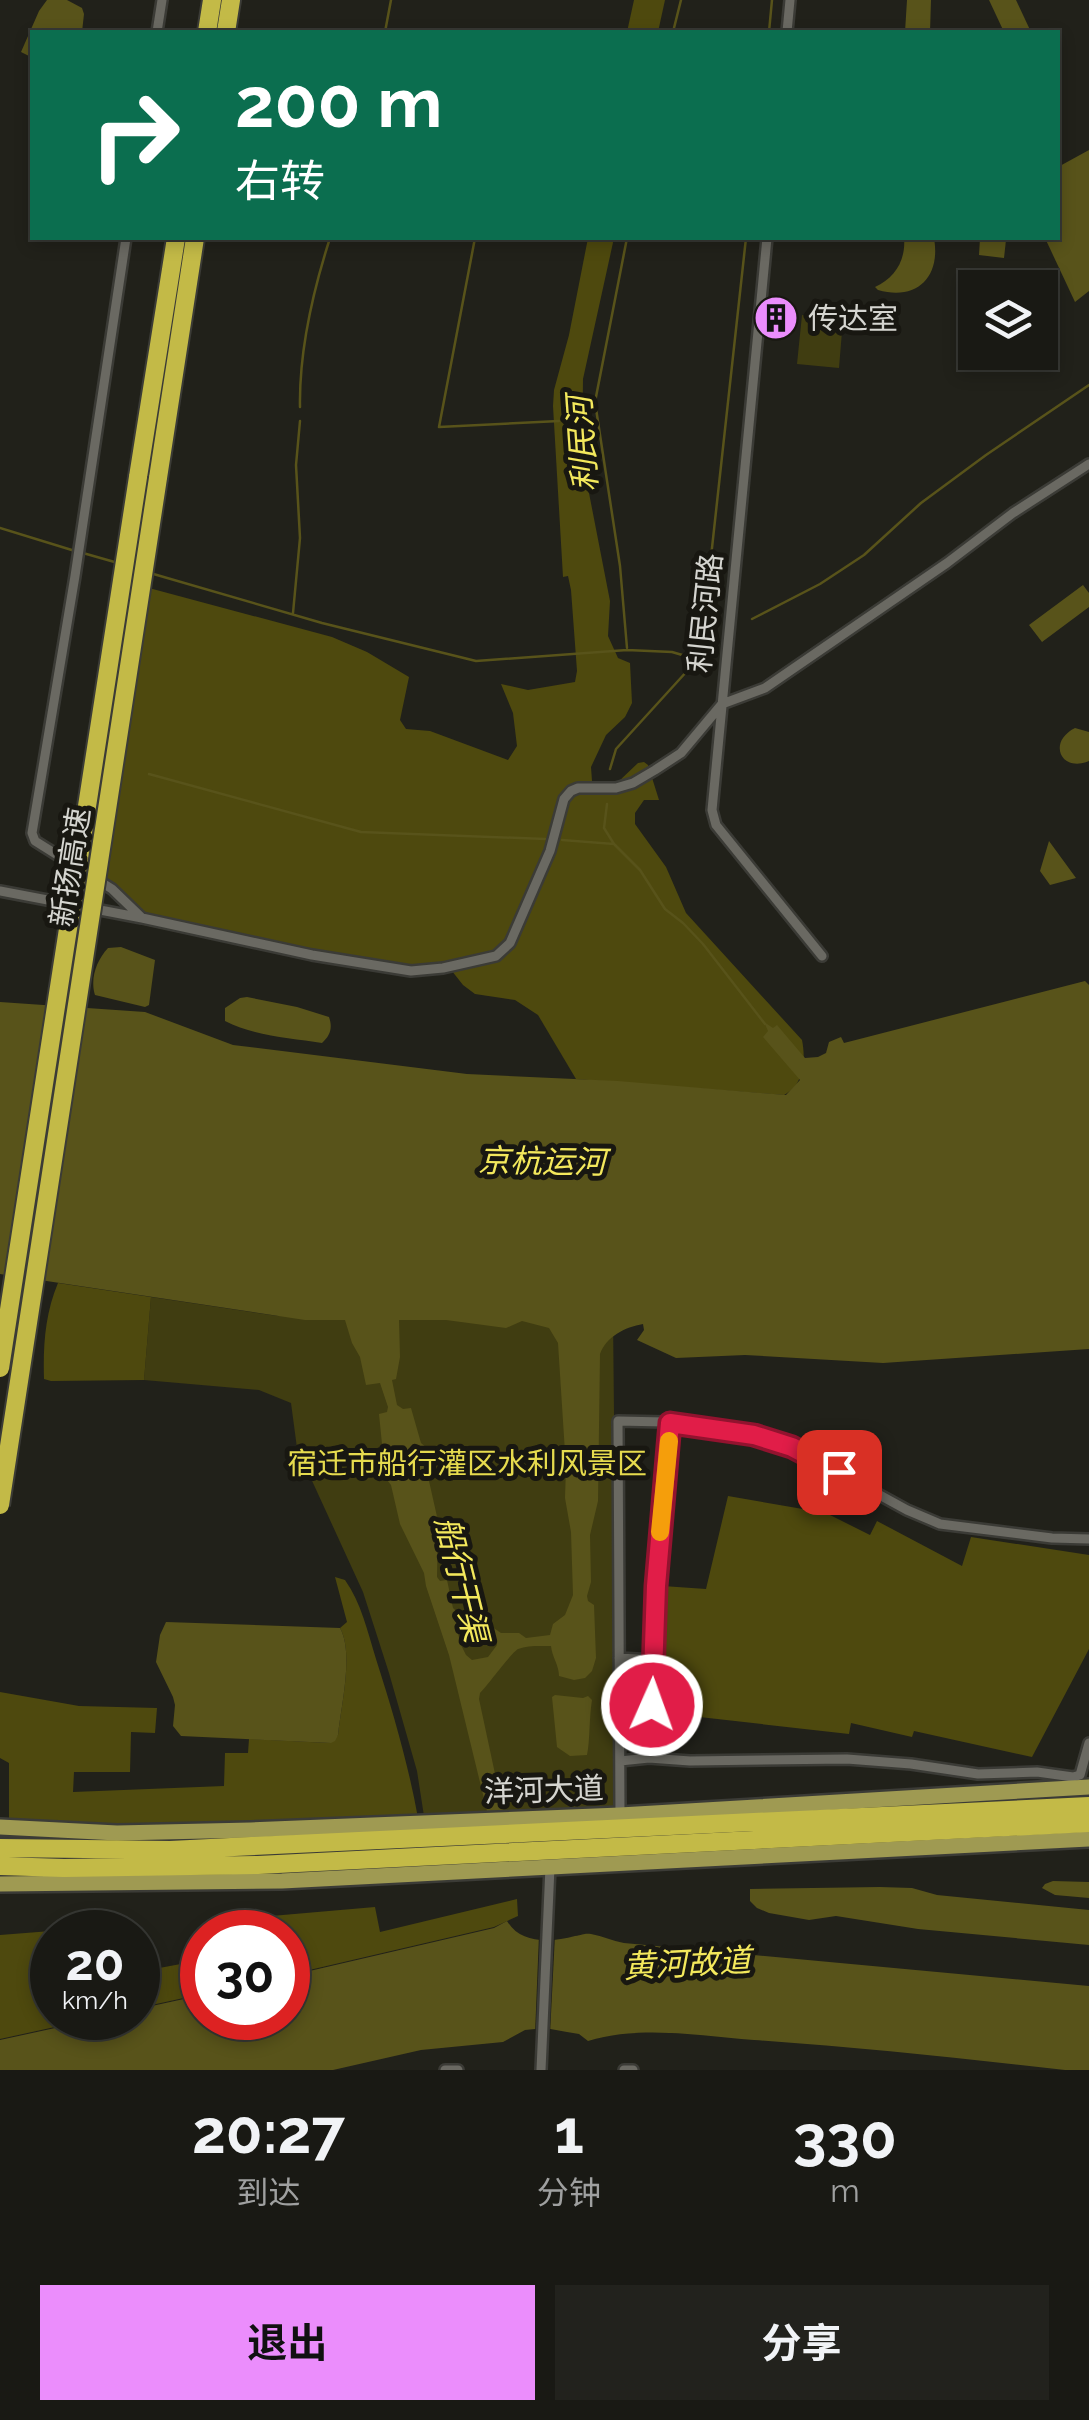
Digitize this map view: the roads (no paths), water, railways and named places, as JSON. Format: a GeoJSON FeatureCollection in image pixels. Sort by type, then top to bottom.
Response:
{"type":"FeatureCollection","features":[{"type":"Feature","properties":{"kind":"highway"},"geometry":{"type":"LineString","coordinates":[[207,30],[212,0]]}},
{"type":"Feature","properties":{"kind":"highway"},"geometry":{"type":"LineString","coordinates":[[226,30],[231,0]]}},
{"type":"Feature","properties":{"kind":"highway","name":"新扬高速"},"geometry":{"type":"LineString","coordinates":[[0,1368],[176,240]]}},
{"type":"Feature","properties":{"kind":"highway","name":"新扬高速"},"geometry":{"type":"LineString","coordinates":[[0,1505],[195,240]]}},
{"type":"Feature","properties":{"kind":"highway","name":"洋河大道"},"geometry":{"type":"LineString","coordinates":[[0,1866],[258,1865],[1062,1816],[1089,1806]]}},
{"type":"Feature","properties":{"kind":"highway","name":"洋河大道"},"geometry":{"type":"LineString","coordinates":[[0,1848],[170,1850],[1062,1816],[1089,1822]]}},
{"type":"Feature","properties":{"kind":"main road","name":"洋河大道"},"geometry":{"type":"LineString","coordinates":[[0,1827],[118,1833],[620,1814],[1089,1787]]}},
{"type":"Feature","properties":{"kind":"main road"},"geometry":{"type":"LineString","coordinates":[[0,1884],[282,1880],[1089,1840]]}},
{"type":"Feature","properties":{"kind":"street"},"geometry":{"type":"LineString","coordinates":[[157,30],[162,0]]}},
{"type":"Feature","properties":{"kind":"street"},"geometry":{"type":"LineString","coordinates":[[787,30],[790,0]]}},
{"type":"Feature","properties":{"kind":"street"},"geometry":{"type":"LineString","coordinates":[[126,240],[32,833],[35,840],[112,889],[142,918]]}},
{"type":"Feature","properties":{"kind":"street","name":"利民河路"},"geometry":{"type":"LineString","coordinates":[[767,240],[712,810],[716,824],[822,956]]}},
{"type":"Feature","properties":{"kind":"street"},"geometry":{"type":"LineString","coordinates":[[0,892],[312,955],[411,970],[443,968],[496,956],[510,943],[550,851],[564,799],[570,791],[616,788],[656,770],[681,753],[722,704],[765,688],[1089,464]]}},
{"type":"Feature","properties":{"kind":"street"},"geometry":{"type":"LineString","coordinates":[[620,1814],[618,1421],[706,1427],[792,1447],[940,1524],[1089,1539]]}},
{"type":"Feature","properties":{"kind":"street"},"geometry":{"type":"LineString","coordinates":[[652,1705],[656,1586],[670,1423]]}},
{"type":"Feature","properties":{"kind":"street"},"geometry":{"type":"LineString","coordinates":[[619,1658],[654,1660]]}},
{"type":"Feature","properties":{"kind":"street"},"geometry":{"type":"LineString","coordinates":[[620,1761],[847,1759],[978,1774],[1037,1772],[1073,1778],[1080,1775],[1089,1743]]}},
{"type":"Feature","properties":{"kind":"street"},"geometry":{"type":"LineString","coordinates":[[541,2066],[550,1867]]}},
{"type":"Feature","properties":{"kind":"street"},"geometry":{"type":"LineString","coordinates":[[444,2070],[458,2070]]}},
{"type":"Feature","properties":{"kind":"street"},"geometry":{"type":"LineString","coordinates":[[624,2070],[634,2070]]}},
{"type":"Feature","properties":{"kind":"water"},"geometry":{"type":"Polygon","coordinates":[[[47,0],[67,0],[82,8],[82,30],[31,30],[47,0]]]}},
{"type":"Feature","properties":{"kind":"water"},"geometry":{"type":"Polygon","coordinates":[[[907,0],[931,0],[930,30],[905,30],[907,0]]]}},
{"type":"Feature","properties":{"kind":"water"},"geometry":{"type":"Polygon","coordinates":[[[989,0],[1016,0],[1030,30],[1003,30],[989,0]]]}},
{"type":"Feature","properties":{"kind":"water"},"geometry":{"type":"Polygon","coordinates":[[[30,32],[30,56],[21,52],[30,32]]]}},
{"type":"Feature","properties":{"kind":"water"},"geometry":{"type":"Polygon","coordinates":[[[1089,150],[1089,291],[1075,302],[1046,240],[1060,240],[1060,166],[1089,150]]]}},
{"type":"Feature","properties":{"kind":"water"},"geometry":{"type":"Polygon","coordinates":[[[904,240],[934,240],[934,264],[923,283],[904,292],[878,290],[875,287],[888,279],[903,254],[904,240]]]}},
{"type":"Feature","properties":{"kind":"water"},"geometry":{"type":"Polygon","coordinates":[[[980,240],[1006,240],[1004,258],[979,255],[980,240]]]}},
{"type":"Feature","properties":{"kind":"water"},"geometry":{"type":"Polygon","coordinates":[[[1083,585],[1089,593],[1089,607],[1042,642],[1029,625],[1083,585]]]}},
{"type":"Feature","properties":{"kind":"water"},"geometry":{"type":"Polygon","coordinates":[[[1075,728],[1089,732],[1089,761],[1079,764],[1065,760],[1060,748],[1066,734],[1075,728]]]}},
{"type":"Feature","properties":{"kind":"water"},"geometry":{"type":"Polygon","coordinates":[[[1049,841],[1076,878],[1050,885],[1040,871],[1049,841]]]}},
{"type":"Feature","properties":{"kind":"water"},"geometry":{"type":"Polygon","coordinates":[[[121,947],[155,960],[149,1005],[145,1007],[95,995],[94,977],[100,959],[108,948],[121,947]]]}},
{"type":"Feature","properties":{"kind":"water","name":"京杭运河"},"geometry":{"type":"Polygon","coordinates":[[[1085,981],[1089,985],[1089,1349],[883,1363],[745,1355],[676,1358],[637,1340],[644,1330],[643,1324],[611,1338],[600,1354],[598,1501],[590,1535],[591,1582],[587,1596],[594,1605],[596,1658],[585,1678],[574,1680],[559,1676],[551,1646],[518,1649],[480,1693],[503,1811],[487,1811],[449,1655],[424,1573],[400,1524],[391,1485],[379,1477],[379,1414],[387,1412],[388,1407],[380,1383],[366,1385],[345,1320],[305,1320],[0,1274],[0,1002],[145,1012],[233,1045],[467,1074],[786,1095],[800,1080],[763,1037],[768,1031],[764,1022],[773,1028],[777,1025],[805,1058],[826,1053],[829,1042],[841,1037],[844,1043],[1085,981]],[[399,1320],[400,1357],[396,1379],[392,1380],[397,1405],[411,1408],[421,1443],[434,1454],[438,1464],[429,1481],[438,1521],[437,1577],[447,1580],[457,1612],[475,1615],[501,1633],[519,1633],[526,1638],[550,1635],[553,1624],[565,1615],[573,1595],[558,1343],[549,1328],[522,1321],[506,1328],[446,1320],[399,1320]],[[466,1623],[457,1630],[466,1655],[472,1660],[488,1657],[497,1645],[495,1637],[466,1623]]]}},
{"type":"Feature","properties":{"kind":"water"},"geometry":{"type":"Polygon","coordinates":[[[247,997],[329,1017],[329,1035],[322,1043],[260,1033],[225,1021],[225,1008],[247,997]]]}},
{"type":"Feature","properties":{"kind":"water"},"geometry":{"type":"Polygon","coordinates":[[[166,1622],[340,1628],[346,1665],[335,1741],[181,1736],[173,1726],[173,1697],[156,1662],[166,1622]]]}},
{"type":"Feature","properties":{"kind":"water"},"geometry":{"type":"Polygon","coordinates":[[[588,1696],[592,1700],[587,1755],[570,1756],[557,1747],[552,1697],[588,1696]]]}},
{"type":"Feature","properties":{"kind":"water"},"geometry":{"type":"Polygon","coordinates":[[[1053,1881],[1089,1882],[1089,1898],[1055,1895],[1042,1888],[1053,1881]]]}},
{"type":"Feature","properties":{"kind":"water"},"geometry":{"type":"Polygon","coordinates":[[[880,1887],[1089,1910],[1089,1945],[918,1929],[836,1916],[809,1920],[769,1913],[750,1901],[750,1889],[880,1887]]]}},
{"type":"Feature","properties":{"kind":"water","name":"黄河故道"},"geometry":{"type":"Polygon","coordinates":[[[507,1921],[520,1934],[538,1940],[589,1934],[624,1943],[1089,1986],[1089,2070],[670,2033],[608,2036],[588,2041],[579,2034],[545,2028],[525,2030],[503,2042],[421,2050],[333,2070],[0,2070],[0,2040],[30,2033],[30,2040],[160,2040],[160,2004],[180,2000],[180,2040],[310,2040],[310,1971],[494,1928],[507,1921]]]}},
{"type":"Feature","properties":{"kind":"waterway"},"geometry":{"type":"LineString","coordinates":[[385,30],[391,0]]}},
{"type":"Feature","properties":{"kind":"waterway","name":"利民河"},"geometry":{"type":"LineString","coordinates":[[674,30],[681,0]]}},
{"type":"Feature","properties":{"kind":"waterway"},"geometry":{"type":"LineString","coordinates":[[769,30],[772,0]]}},
{"type":"Feature","properties":{"kind":"waterway"},"geometry":{"type":"LineString","coordinates":[[300,407],[308,321],[329,240]]}},
{"type":"Feature","properties":{"kind":"waterway"},"geometry":{"type":"LineString","coordinates":[[475,240],[439,427],[559,421]]}},
{"type":"Feature","properties":{"kind":"waterway","name":"利民河"},"geometry":{"type":"LineString","coordinates":[[627,240],[595,402],[620,566],[627,648]]}},
{"type":"Feature","properties":{"kind":"waterway"},"geometry":{"type":"LineString","coordinates":[[610,769],[616,749],[688,670],[702,639],[746,240]]}},
{"type":"Feature","properties":{"kind":"waterway"},"geometry":{"type":"LineString","coordinates":[[752,619],[820,584],[864,555],[921,503],[1089,385]]}},
{"type":"Feature","properties":{"kind":"waterway"},"geometry":{"type":"LineString","coordinates":[[293,613],[300,538],[296,465],[300,421]]}},
{"type":"Feature","properties":{"kind":"waterway"},"geometry":{"type":"LineString","coordinates":[[0,528],[75,551]]}},
{"type":"Feature","properties":{"kind":"waterway"},"geometry":{"type":"LineString","coordinates":[[83,553],[118,563]]}},
{"type":"Feature","properties":{"kind":"waterway"},"geometry":{"type":"LineString","coordinates":[[150,573],[322,623],[476,661],[627,650],[672,652],[696,659]]}},
{"type":"Feature","properties":{"kind":"waterway"},"geometry":{"type":"LineString","coordinates":[[149,774],[361,832],[545,839]]}},
{"type":"Feature","properties":{"kind":"waterway"},"geometry":{"type":"LineString","coordinates":[[607,804],[604,828],[614,844],[640,870],[665,909],[703,944],[765,1024]]}},
{"type":"Feature","properties":{"kind":"waterway"},"geometry":{"type":"LineString","coordinates":[[562,840],[614,844]]}},
{"type":"Feature","properties":{"kind":"place","name":"传达室"},"geometry":{"type":"Point","coordinates":[776,318]}},
{"type":"Feature","properties":{"kind":"park label","name":"宿迁市船行灌区水利风景区"},"geometry":{"type":"Point","coordinates":[467,1463]}},
{"type":"Feature","properties":{"kind":"water label","name":"船行干渠"},"geometry":{"type":"Point","coordinates":[462,1579]}}]}
